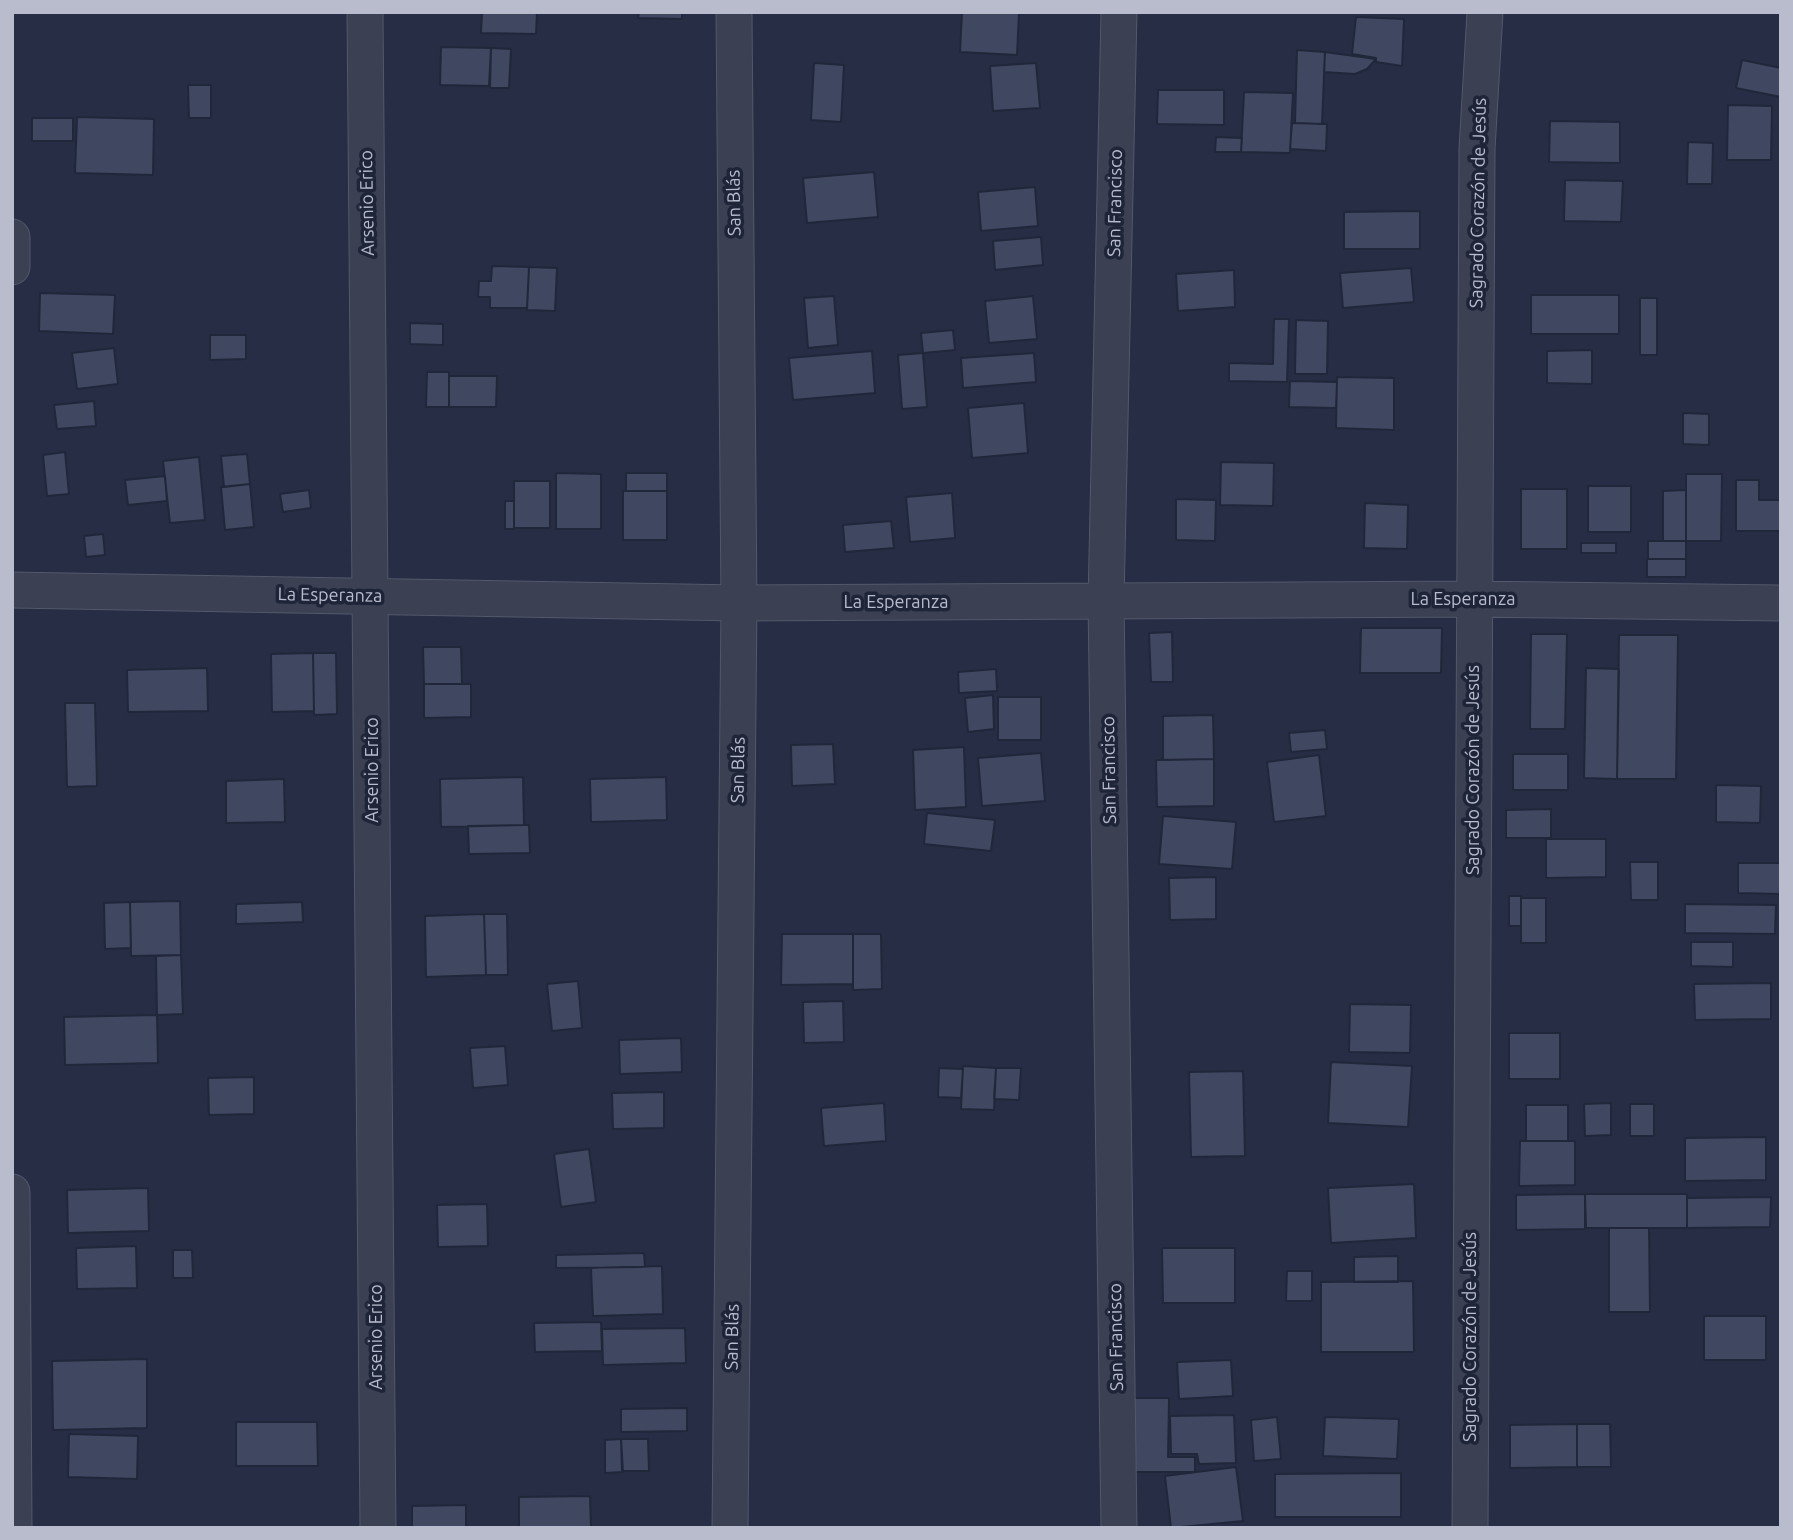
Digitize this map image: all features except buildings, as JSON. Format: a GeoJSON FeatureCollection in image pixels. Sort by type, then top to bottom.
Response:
{"type":"FeatureCollection","features":[{"type":"Feature","properties":{"kind":"street","name":"Arsenio Erico"},"geometry":{"type":"LineString","coordinates":[[365,12],[378,1528]]}},
{"type":"Feature","properties":{"kind":"street","name":"San Blás"},"geometry":{"type":"LineString","coordinates":[[730,1528],[739,603],[734,12]]}},
{"type":"Feature","properties":{"kind":"street","name":"San Francisco"},"geometry":{"type":"LineString","coordinates":[[1119,12],[1106,600],[1119,1528]]}},
{"type":"Feature","properties":{"kind":"street","name":"Sagrado Corazón de Jesús"},"geometry":{"type":"LineString","coordinates":[[1470,1528],[1477,149],[1485,12]]}},
{"type":"Feature","properties":{"kind":"street"},"geometry":{"type":"LineString","coordinates":[[12,237],[12,267]]}},
{"type":"Feature","properties":{"kind":"street","name":"La Esperanza"},"geometry":{"type":"LineString","coordinates":[[12,590],[739,603],[1473,599],[1781,603]]}},
{"type":"Feature","properties":{"kind":"street"},"geometry":{"type":"LineString","coordinates":[[12,1192],[14,1528]]}}]}
